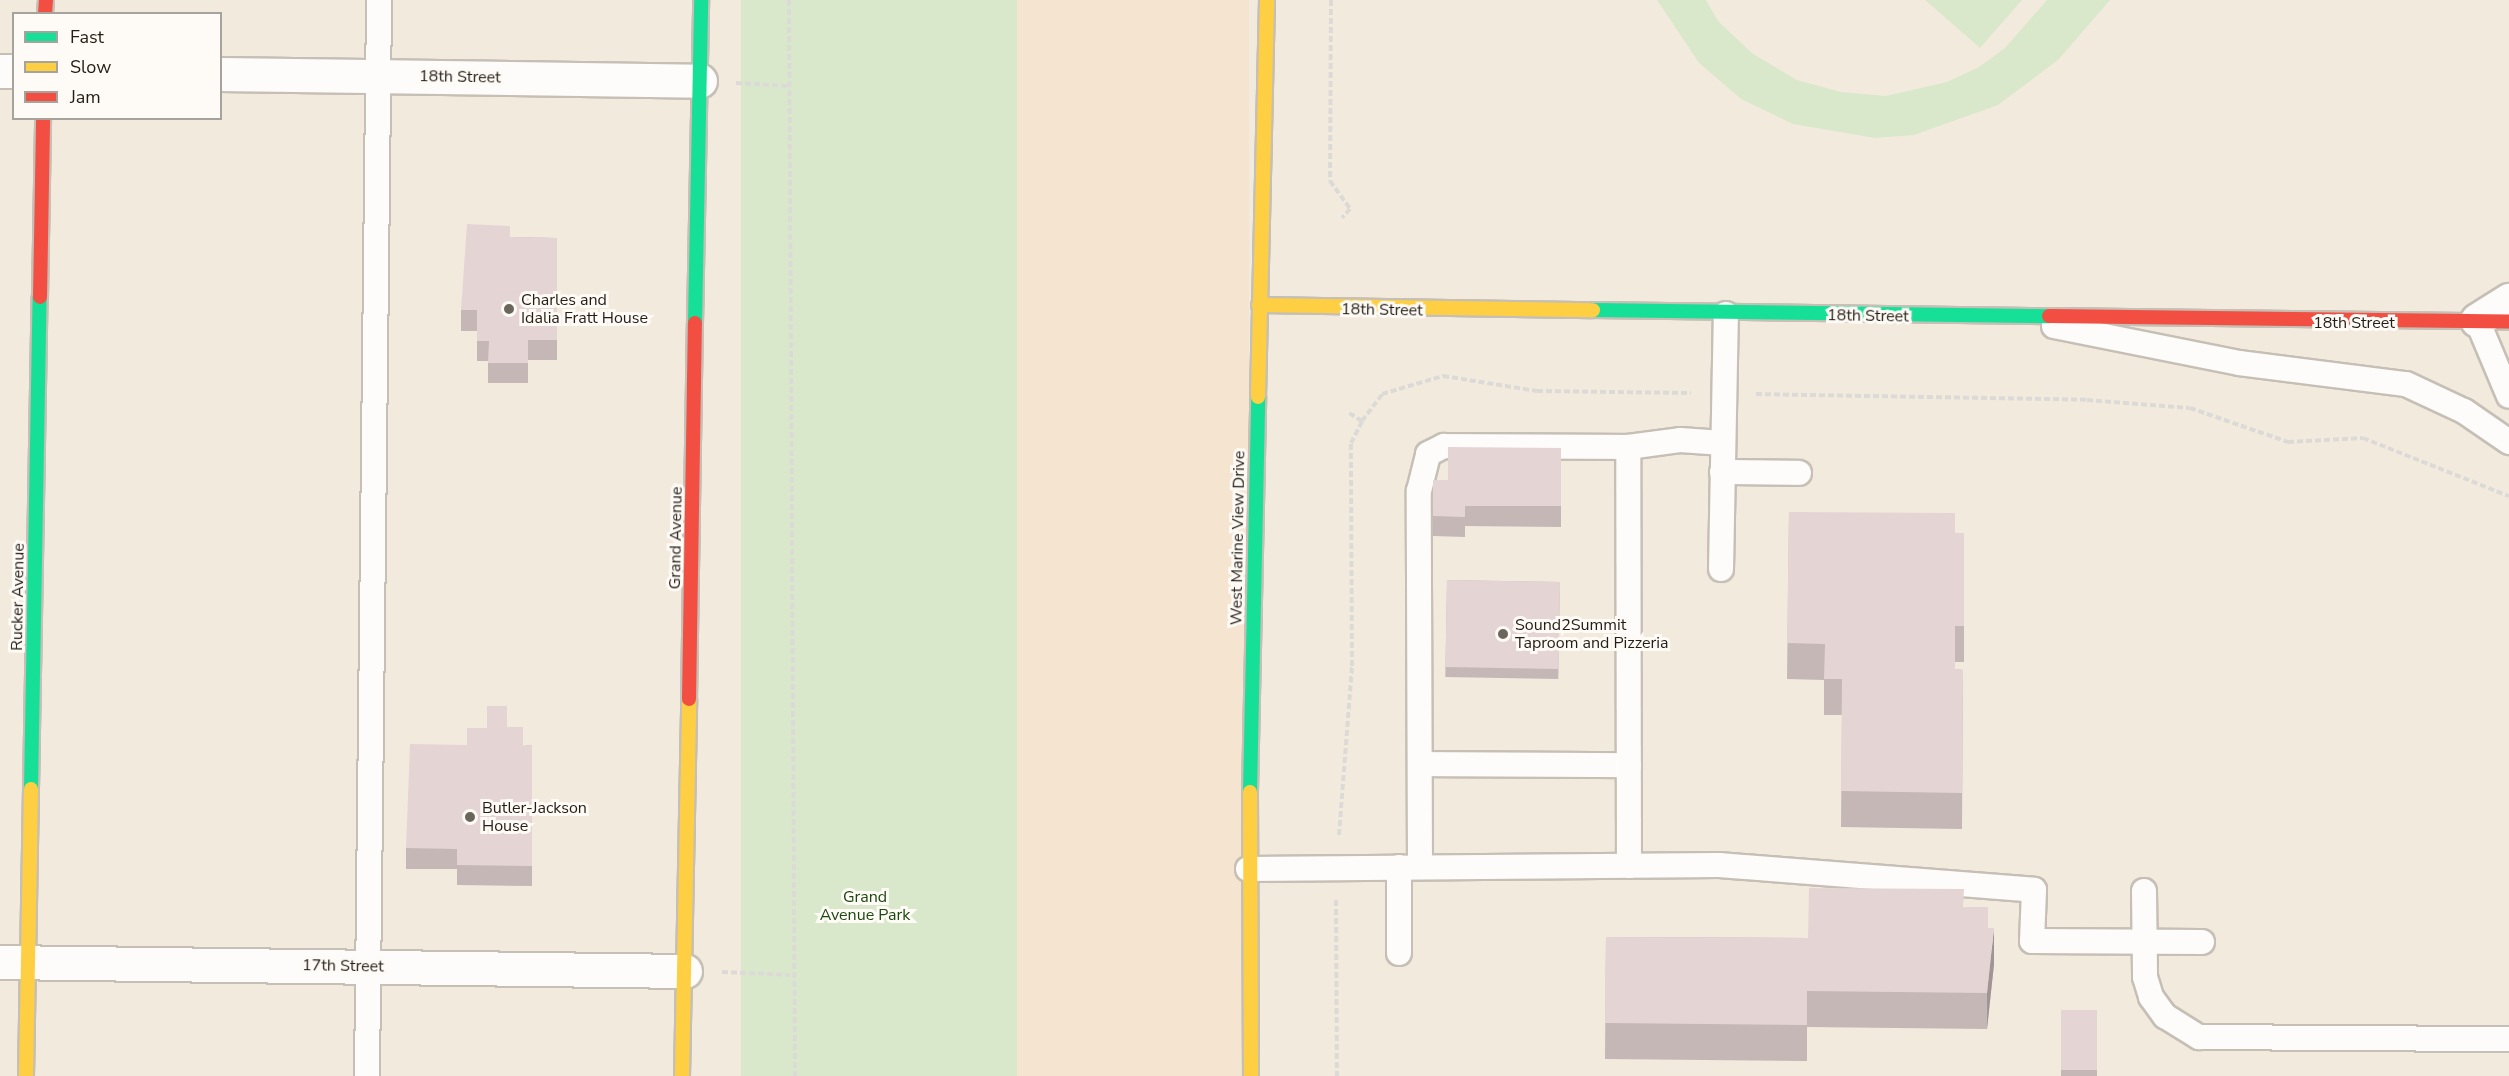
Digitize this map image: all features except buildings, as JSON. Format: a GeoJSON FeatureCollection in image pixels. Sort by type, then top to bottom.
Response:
{"type":"FeatureCollection","features":[{"type":"Feature","properties":{"kind":"street","name":"Grand Avenue"},"geometry":{"type":"LineString","coordinates":[[682,1076],[701,0]]}},
{"type":"Feature","properties":{"kind":"street","name":"West Marine View Drive"},"geometry":{"type":"LineString","coordinates":[[1251,1076],[1248,869],[1259,306],[1268,0]]}},
{"type":"Feature","properties":{"kind":"street","name":"18th Street"},"geometry":{"type":"LineString","coordinates":[[222,74],[700,81]]}},
{"type":"Feature","properties":{"kind":"street","name":"Rucker Avenue"},"geometry":{"type":"LineString","coordinates":[[26,1076],[14,962],[44,120]]}},
{"type":"Feature","properties":{"kind":"street","name":"18th Street"},"geometry":{"type":"LineString","coordinates":[[1259,306],[2391,324],[2493,321],[2509,300]]}},
{"type":"Feature","properties":{"kind":"street","name":"17th Street"},"geometry":{"type":"LineString","coordinates":[[14,962],[685,971]]}},
{"type":"Feature","properties":{"kind":"lane"},"geometry":{"type":"LineString","coordinates":[[367,1076],[379,0]]}},
{"type":"Feature","properties":{"kind":"lane"},"geometry":{"type":"LineString","coordinates":[[1721,569],[1726,314]]}},
{"type":"Feature","properties":{"kind":"lane"},"geometry":{"type":"LineString","coordinates":[[2010,318],[2239,363],[2406,384],[2464,411],[2509,442]]}},
{"type":"Feature","properties":{"kind":"lane"},"geometry":{"type":"LineString","coordinates":[[2493,321],[2509,396]]}},
{"type":"Feature","properties":{"kind":"lane"},"geometry":{"type":"LineString","coordinates":[[1399,953],[1421,764],[1419,491],[1428,454],[1444,446],[1628,447],[1680,440],[1723,442]]}},
{"type":"Feature","properties":{"kind":"lane"},"geometry":{"type":"LineString","coordinates":[[1628,447],[1629,866]]}},
{"type":"Feature","properties":{"kind":"lane"},"geometry":{"type":"LineString","coordinates":[[1722,472],[1799,473]]}},
{"type":"Feature","properties":{"kind":"lane"},"geometry":{"type":"LineString","coordinates":[[1421,764],[1629,765]]}},
{"type":"Feature","properties":{"kind":"lane"},"geometry":{"type":"LineString","coordinates":[[1248,869],[1719,865],[2034,890],[2032,941],[2202,942]]}},
{"type":"Feature","properties":{"kind":"lane"},"geometry":{"type":"LineString","coordinates":[[2144,891],[2145,977],[2165,1016],[2199,1037],[2509,1039]]}},
{"type":"Feature","properties":{"kind":"path"},"geometry":{"type":"LineString","coordinates":[[789,0],[790,975],[795,1076]]}},
{"type":"Feature","properties":{"kind":"path"},"geometry":{"type":"LineString","coordinates":[[1331,0],[1330,181],[1350,209],[1342,218]]}},
{"type":"Feature","properties":{"kind":"path"},"geometry":{"type":"LineString","coordinates":[[700,81],[789,86]]}},
{"type":"Feature","properties":{"kind":"path"},"geometry":{"type":"LineString","coordinates":[[1337,1076],[1337,868],[1352,666],[1351,443],[1362,421],[1382,394],[1443,376],[1537,391],[2087,400],[2190,408],[2288,442],[2363,438],[2509,496]]}},
{"type":"Feature","properties":{"kind":"path"},"geometry":{"type":"LineString","coordinates":[[1349,413],[1362,421]]}},
{"type":"Feature","properties":{"kind":"path"},"geometry":{"type":"LineString","coordinates":[[685,971],[790,975]]}},
{"type":"Feature","properties":{"kind":"shaded area"},"geometry":{"type":"Polygon","coordinates":[[[991,0],[1249,0],[1249,1076],[991,1076],[991,0]]]}},
{"type":"Feature","properties":{"kind":"green space","name":"Grand Avenue Park"},"geometry":{"type":"Polygon","coordinates":[[[741,0],[1017,0],[1017,1076],[741,1076],[741,0]]]}},
{"type":"Feature","properties":{"kind":"green space"},"geometry":{"type":"Polygon","coordinates":[[[1657,0],[1706,0],[1718,21],[1753,54],[1797,80],[1841,92],[1886,96],[1947,82],[1979,67],[2005,48],[2047,0],[2110,0],[2058,60],[1998,105],[1914,135],[1875,138],[1793,124],[1741,99],[1699,63],[1657,0]]]}},
{"type":"Feature","properties":{"kind":"green space"},"geometry":{"type":"Polygon","coordinates":[[[1925,0],[2022,0],[1980,48],[1925,0]]]}},
{"type":"Feature","properties":{"kind":"traffic: fast"},"geometry":{"type":"LineString","coordinates":[[695,323],[701,0]]}},
{"type":"Feature","properties":{"kind":"traffic: fast"},"geometry":{"type":"LineString","coordinates":[[31,789],[40,297]]}},
{"type":"Feature","properties":{"kind":"traffic: fast"},"geometry":{"type":"LineString","coordinates":[[1593,310],[2049,316]]}},
{"type":"Feature","properties":{"kind":"traffic: fast"},"geometry":{"type":"LineString","coordinates":[[1250,792],[1258,397]]}},
{"type":"Feature","properties":{"kind":"traffic: slow"},"geometry":{"type":"LineString","coordinates":[[1258,397],[1267,0]]}},
{"type":"Feature","properties":{"kind":"traffic: slow"},"geometry":{"type":"LineString","coordinates":[[1259,305],[1593,310]]}},
{"type":"Feature","properties":{"kind":"traffic: slow"},"geometry":{"type":"LineString","coordinates":[[682,1076],[689,699]]}},
{"type":"Feature","properties":{"kind":"traffic: slow"},"geometry":{"type":"LineString","coordinates":[[26,1076],[31,789]]}},
{"type":"Feature","properties":{"kind":"traffic: slow"},"geometry":{"type":"LineString","coordinates":[[1250,792],[1251,1076]]}},
{"type":"Feature","properties":{"kind":"traffic: jam"},"geometry":{"type":"LineString","coordinates":[[45,12],[46,0]]}},
{"type":"Feature","properties":{"kind":"traffic: jam"},"geometry":{"type":"LineString","coordinates":[[40,297],[43,120]]}},
{"type":"Feature","properties":{"kind":"traffic: jam"},"geometry":{"type":"LineString","coordinates":[[2049,316],[2509,322]]}},
{"type":"Feature","properties":{"kind":"traffic: jam"},"geometry":{"type":"LineString","coordinates":[[689,699],[695,323]]}},
{"type":"Feature","properties":{"kind":"place","name":"Charles and Idalia Fratt House"},"geometry":{"type":"Point","coordinates":[509,309]}},
{"type":"Feature","properties":{"kind":"place","name":"Sound2Summit Taproom and Pizzeria"},"geometry":{"type":"Point","coordinates":[1503,634]}},
{"type":"Feature","properties":{"kind":"place","name":"Butler-Jackson House"},"geometry":{"type":"Point","coordinates":[470,817]}}]}
